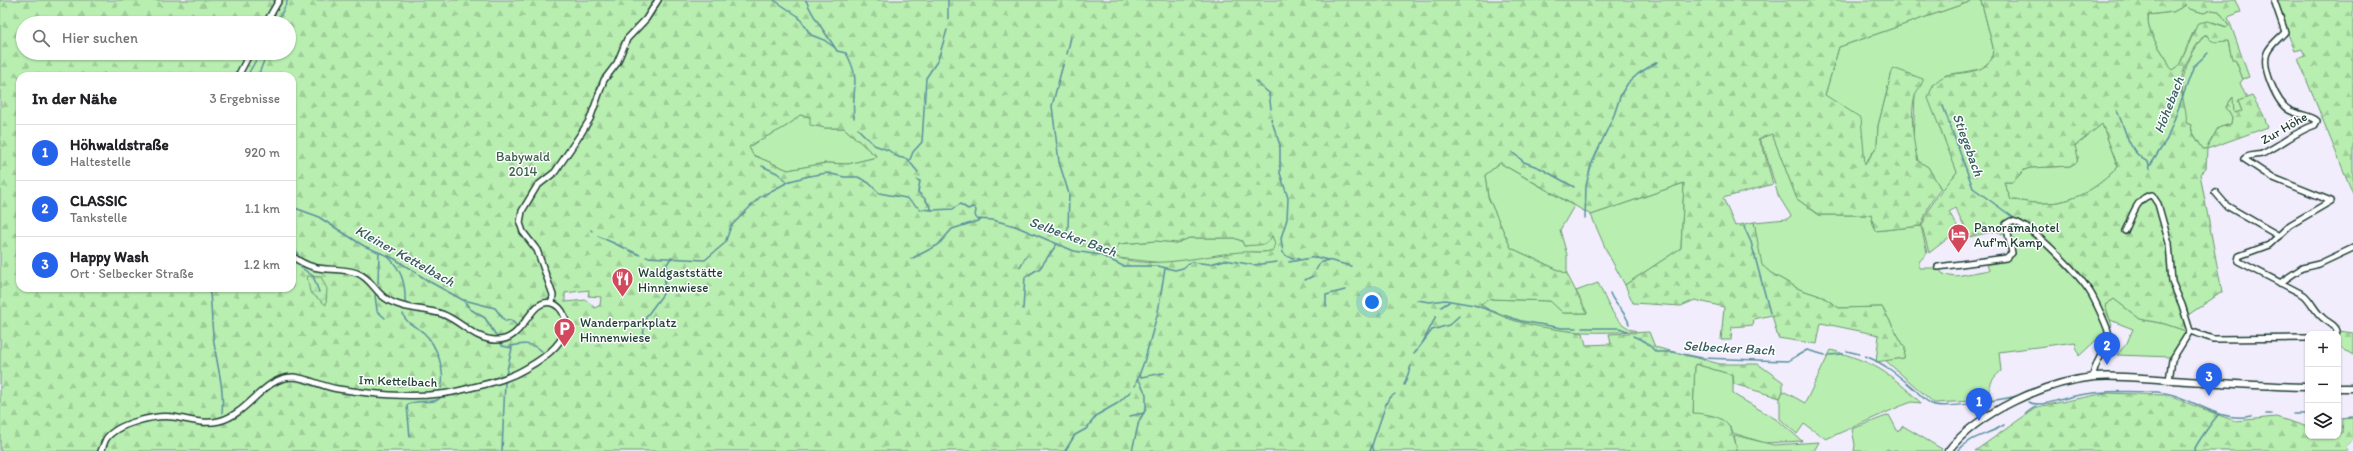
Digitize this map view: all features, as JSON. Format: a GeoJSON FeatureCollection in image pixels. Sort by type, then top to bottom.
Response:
{"type":"FeatureCollection","features":[{"type":"Feature","properties":{"kind":"main road"},"geometry":{"type":"LineString","coordinates":[[1948,451],[1973,426],[1996,410],[2055,386],[2094,377],[2305,387]]}},
{"type":"Feature","properties":{"kind":"main road"},"geometry":{"type":"LineString","coordinates":[[2341,388],[2353,388]]}},
{"type":"Feature","properties":{"kind":"street"},"geometry":{"type":"LineString","coordinates":[[270,16],[279,0]]}},
{"type":"Feature","properties":{"kind":"street"},"geometry":{"type":"LineString","coordinates":[[296,258],[314,268],[359,274],[384,298],[418,310],[440,314],[471,332],[496,340],[507,338],[517,333],[534,309],[539,305],[552,303],[554,295],[538,250],[523,232],[520,223],[522,211],[537,186],[555,172],[574,145],[590,120],[604,80],[617,63],[627,38],[646,19],[658,0]]}},
{"type":"Feature","properties":{"kind":"street","name":"Zur Höhe"},"geometry":{"type":"LineString","coordinates":[[2274,0],[2286,32],[2267,52],[2265,64],[2270,79],[2276,96],[2284,107],[2317,122],[2315,125],[2302,128],[2288,140],[2268,150],[2244,159],[2271,177],[2331,201],[2290,225],[2269,245],[2237,259],[2239,262],[2311,301],[2322,318],[2335,326],[2337,331]]}},
{"type":"Feature","properties":{"kind":"street"},"geometry":{"type":"LineString","coordinates":[[240,72],[246,60]]}},
{"type":"Feature","properties":{"kind":"street"},"geometry":{"type":"LineString","coordinates":[[2215,192],[2227,206],[2279,236]]}},
{"type":"Feature","properties":{"kind":"street"},"geometry":{"type":"LineString","coordinates":[[2125,231],[2139,202],[2146,196],[2152,195],[2158,204],[2169,243],[2172,282],[2182,305],[2190,331],[2174,357],[2169,369],[2169,380]]}},
{"type":"Feature","properties":{"kind":"street"},"geometry":{"type":"LineString","coordinates":[[1938,267],[2006,258],[2012,253],[2006,224],[2011,221],[2033,233],[2052,249],[2088,289],[2108,330],[2104,347],[2094,367],[2094,377]]}},
{"type":"Feature","properties":{"kind":"street"},"geometry":{"type":"LineString","coordinates":[[2280,283],[2302,268],[2319,264],[2353,248]]}},
{"type":"Feature","properties":{"kind":"street","name":"Im Kettelbach"},"geometry":{"type":"LineString","coordinates":[[101,451],[107,438],[134,423],[146,419],[173,417],[201,423],[230,418],[277,379],[295,377],[336,389],[420,396],[444,394],[510,378],[548,355],[562,337],[565,329],[564,316],[552,303]]}},
{"type":"Feature","properties":{"kind":"street"},"geometry":{"type":"LineString","coordinates":[[2190,331],[2212,339],[2305,338]]}},
{"type":"Feature","properties":{"kind":"green space","name":"Babywald 2014"},"geometry":{"type":"Polygon","coordinates":[[[0,0],[1975,0],[1839,47],[1825,95],[1861,118],[1865,165],[1877,146],[1878,126],[1893,68],[1923,79],[1913,102],[1912,119],[1915,146],[1918,161],[1928,167],[1941,189],[1930,203],[1921,226],[1875,231],[1871,215],[1820,215],[1797,199],[1772,134],[1758,139],[1764,151],[1773,184],[1723,198],[1735,226],[1754,222],[1762,265],[1771,273],[1799,289],[1823,297],[1839,308],[1882,307],[1905,348],[1904,358],[1876,362],[1879,335],[1821,323],[1817,344],[1778,338],[1772,315],[1754,319],[1753,325],[1732,327],[1731,340],[1721,340],[1724,307],[1695,300],[1681,306],[1633,303],[1625,285],[1681,248],[1684,183],[1591,215],[1500,163],[1485,175],[1488,197],[1511,248],[1567,274],[1587,313],[1563,313],[1550,301],[1490,299],[1480,304],[1503,317],[1516,321],[1583,333],[1586,345],[1611,344],[1609,334],[1649,332],[1655,347],[1720,364],[1758,364],[1783,382],[1783,391],[1780,398],[1734,384],[1733,375],[1695,364],[1693,413],[1719,418],[1729,426],[1737,451],[0,451],[0,0]],[[800,115],[787,126],[749,147],[753,155],[788,170],[826,163],[848,164],[877,157],[844,128],[825,128],[810,125],[810,117],[800,115]],[[1272,236],[1270,240],[1260,245],[1244,246],[1242,241],[1234,238],[1189,238],[1177,243],[1156,241],[1119,244],[1115,252],[1108,250],[1107,246],[1097,247],[1112,256],[1129,261],[1167,262],[1240,252],[1269,251],[1273,250],[1275,243],[1272,236]],[[589,290],[565,293],[565,302],[586,300],[595,308],[600,305],[601,297],[588,296],[589,290]]]}},
{"type":"Feature","properties":{"kind":"green space"},"geometry":{"type":"Polygon","coordinates":[[[1975,0],[1981,0],[1993,47],[1992,59],[1981,69],[1946,75],[1932,85],[1957,172],[1943,190],[1928,167],[1918,161],[1913,144],[1915,94],[1893,68],[1878,126],[1877,146],[1864,165],[1825,95],[1839,47],[1975,0]]]}},
{"type":"Feature","properties":{"kind":"green space"},"geometry":{"type":"Polygon","coordinates":[[[1981,0],[2236,0],[2241,12],[2228,17],[2249,77],[2243,79],[2236,61],[2232,59],[2228,41],[2213,41],[2207,35],[2204,35],[2188,60],[2181,82],[2186,123],[2191,125],[2192,132],[2203,149],[2206,149],[2218,128],[2231,124],[2232,118],[2226,107],[2233,97],[2234,113],[2242,111],[2238,101],[2252,96],[2263,114],[2268,127],[2207,149],[2206,168],[2200,174],[2222,292],[2188,315],[2186,331],[2165,324],[2140,319],[2114,299],[2105,305],[2112,326],[2108,330],[2093,293],[2065,261],[2020,222],[2008,221],[2007,236],[1996,231],[1969,237],[1955,208],[1949,212],[1958,227],[1955,233],[1929,253],[1922,226],[1932,203],[1957,172],[1928,98],[1937,81],[1943,77],[1971,72],[1985,66],[1992,59],[1993,47],[1981,0]],[[2186,5],[2173,12],[2148,15],[2151,34],[2173,70],[2179,66],[2198,23],[2208,21],[2226,27],[2229,25],[2219,11],[2211,10],[2204,13],[2190,9],[2186,5]],[[2102,124],[2075,146],[2078,157],[2077,162],[2070,166],[2030,168],[2024,170],[2013,182],[2004,182],[2011,200],[2030,203],[2060,202],[2081,195],[2109,176],[2118,167],[2102,124]]]}},
{"type":"Feature","properties":{"kind":"green space"},"geometry":{"type":"Polygon","coordinates":[[[2274,0],[2353,0],[2353,194],[2298,59],[2305,56],[2302,49],[2295,51],[2274,0]]]}},
{"type":"Feature","properties":{"kind":"green space"},"geometry":{"type":"Polygon","coordinates":[[[2186,5],[2190,9],[2204,13],[2211,10],[2219,11],[2229,25],[2227,27],[2213,22],[2194,30],[2179,66],[2173,70],[2151,34],[2148,15],[2173,12],[2186,5]]]}},
{"type":"Feature","properties":{"kind":"green space"},"geometry":{"type":"Polygon","coordinates":[[[2204,35],[2222,41],[2228,41],[2232,59],[2236,61],[2243,79],[2240,83],[2247,99],[2238,101],[2242,111],[2234,114],[2232,98],[2226,107],[2232,118],[2231,124],[2218,128],[2207,149],[2203,149],[2192,131],[2191,125],[2186,123],[2183,97],[2186,67],[2190,57],[2204,35]]]}},
{"type":"Feature","properties":{"kind":"green space"},"geometry":{"type":"Polygon","coordinates":[[[800,115],[810,117],[825,128],[844,128],[877,157],[848,164],[826,163],[788,170],[753,155],[749,147],[787,126],[800,115]]]}},
{"type":"Feature","properties":{"kind":"green space"},"geometry":{"type":"Polygon","coordinates":[[[2102,124],[2118,167],[2109,176],[2081,195],[2060,202],[2030,203],[2011,200],[2004,182],[2013,182],[2024,170],[2030,168],[2070,166],[2077,162],[2078,157],[2074,146],[2102,124]]]}},
{"type":"Feature","properties":{"kind":"green space"},"geometry":{"type":"Polygon","coordinates":[[[1772,133],[1797,199],[1819,215],[1871,215],[1875,231],[1921,226],[1927,253],[1919,262],[1919,268],[1938,268],[1943,274],[1956,276],[1989,270],[1987,265],[2007,260],[2014,254],[2014,243],[2008,225],[2015,223],[2043,245],[2090,294],[2106,331],[2079,356],[2075,342],[1999,352],[2001,371],[1994,378],[1990,387],[1992,400],[1934,403],[1885,360],[1904,358],[1905,348],[1882,307],[1839,308],[1823,297],[1799,289],[1771,273],[1761,265],[1754,222],[1787,219],[1791,216],[1778,195],[1765,151],[1759,139],[1772,133]]]}},
{"type":"Feature","properties":{"kind":"green space"},"geometry":{"type":"Polygon","coordinates":[[[1500,163],[1574,206],[1560,230],[1567,255],[1567,274],[1511,248],[1488,197],[1485,175],[1500,163]]]}},
{"type":"Feature","properties":{"kind":"green space"},"geometry":{"type":"Polygon","coordinates":[[[1684,183],[1681,248],[1625,285],[1607,252],[1591,215],[1684,183]]]}},
{"type":"Feature","properties":{"kind":"green space"},"geometry":{"type":"Polygon","coordinates":[[[1272,235],[1275,243],[1274,250],[1267,252],[1253,252],[1163,263],[1118,258],[1096,247],[1107,246],[1111,252],[1119,244],[1157,241],[1177,243],[1189,238],[1234,238],[1242,241],[1244,246],[1254,245],[1272,235]]]}},
{"type":"Feature","properties":{"kind":"green space"},"geometry":{"type":"Polygon","coordinates":[[[307,276],[321,277],[327,289],[326,305],[310,292],[307,276]]]}},
{"type":"Feature","properties":{"kind":"green space"},"geometry":{"type":"Polygon","coordinates":[[[1598,283],[1612,312],[1622,324],[1636,331],[1576,332],[1534,327],[1496,314],[1480,304],[1490,299],[1551,301],[1563,313],[1587,313],[1576,291],[1598,283]]]}},
{"type":"Feature","properties":{"kind":"green space"},"geometry":{"type":"Polygon","coordinates":[[[2114,299],[2140,319],[2165,324],[2186,331],[2172,357],[2117,355],[2127,343],[2133,329],[2110,320],[2105,305],[2114,299]]]}},
{"type":"Feature","properties":{"kind":"green space"},"geometry":{"type":"Polygon","coordinates":[[[2341,331],[2353,333],[2353,355],[2341,346],[2341,331]]]}},
{"type":"Feature","properties":{"kind":"green space"},"geometry":{"type":"Polygon","coordinates":[[[1831,350],[1859,359],[1880,369],[1899,383],[1921,403],[1912,402],[1901,406],[1826,439],[1804,424],[1797,434],[1780,419],[1780,398],[1783,391],[1805,403],[1831,350]]]}},
{"type":"Feature","properties":{"kind":"green space"},"geometry":{"type":"Polygon","coordinates":[[[1695,364],[1733,375],[1733,394],[1779,421],[1802,441],[1765,443],[1733,433],[1730,426],[1693,414],[1695,364]]]}},
{"type":"Feature","properties":{"kind":"green space"},"geometry":{"type":"Polygon","coordinates":[[[2106,393],[2166,395],[2235,421],[2276,417],[2305,426],[2305,439],[2341,439],[2343,419],[2353,418],[2353,439],[2346,447],[2348,451],[1975,451],[2037,407],[2106,393]]]}},
{"type":"Feature","properties":{"kind":"green space"},"geometry":{"type":"Polygon","coordinates":[[[1889,415],[1898,432],[1903,426],[1942,449],[1941,451],[1892,451],[1887,449],[1886,451],[1854,451],[1855,445],[1852,429],[1889,415]]]}},
{"type":"Feature","properties":{"kind":"green space"},"geometry":{"type":"Polygon","coordinates":[[[1734,435],[1774,445],[1819,442],[1814,451],[1737,451],[1734,435]]]}},
{"type":"Feature","properties":{"kind":"waterway","name":"Kleiner Kettelbach"},"geometry":{"type":"LineString","coordinates":[[280,16],[288,0]]}},
{"type":"Feature","properties":{"kind":"waterway"},"geometry":{"type":"LineString","coordinates":[[774,0],[798,16],[811,35],[824,40],[834,47]]}},
{"type":"Feature","properties":{"kind":"waterway","name":"Selbecker Bach"},"geometry":{"type":"LineString","coordinates":[[806,0],[816,19],[837,51],[846,53],[851,63],[855,78],[853,108],[854,118]]}},
{"type":"Feature","properties":{"kind":"waterway"},"geometry":{"type":"LineString","coordinates":[[948,0],[948,19]]}},
{"type":"Feature","properties":{"kind":"waterway"},"geometry":{"type":"LineString","coordinates":[[909,162],[913,152],[922,142],[926,78],[938,60],[947,30]]}},
{"type":"Feature","properties":{"kind":"waterway"},"geometry":{"type":"LineString","coordinates":[[1067,54],[1071,37]]}},
{"type":"Feature","properties":{"kind":"waterway","name":"Höhebach"},"geometry":{"type":"LineString","coordinates":[[2150,166],[2167,139],[2194,66],[2208,53]]}},
{"type":"Feature","properties":{"kind":"waterway","name":"Kleiner Kettelbach"},"geometry":{"type":"LineString","coordinates":[[249,72],[256,60]]}},
{"type":"Feature","properties":{"kind":"waterway"},"geometry":{"type":"LineString","coordinates":[[260,72],[264,60]]}},
{"type":"Feature","properties":{"kind":"waterway"},"geometry":{"type":"LineString","coordinates":[[1063,238],[1068,229],[1069,194],[1059,162],[1052,106],[1064,61]]}},
{"type":"Feature","properties":{"kind":"waterway"},"geometry":{"type":"LineString","coordinates":[[1585,218],[1586,186],[1591,165],[1614,115],[1621,94],[1628,83],[1638,74],[1657,62]]}},
{"type":"Feature","properties":{"kind":"waterway"},"geometry":{"type":"LineString","coordinates":[[1255,81],[1269,93],[1271,109]]}},
{"type":"Feature","properties":{"kind":"waterway","name":"Stiegebach"},"geometry":{"type":"LineString","coordinates":[[1943,106],[1973,188],[2014,218]]}},
{"type":"Feature","properties":{"kind":"waterway"},"geometry":{"type":"LineString","coordinates":[[2117,111],[2128,140],[2136,153],[2148,162],[2150,169]]}},
{"type":"Feature","properties":{"kind":"waterway"},"geometry":{"type":"LineString","coordinates":[[1271,119],[1280,145],[1280,173],[1288,198],[1287,219],[1281,238],[1283,253],[1288,257],[1299,259]]}},
{"type":"Feature","properties":{"kind":"waterway","name":"Selbecker Bach"},"geometry":{"type":"LineString","coordinates":[[858,129],[874,145],[888,150],[898,157],[907,159],[918,172]]}},
{"type":"Feature","properties":{"kind":"waterway"},"geometry":{"type":"LineString","coordinates":[[1512,152],[1524,162],[1540,168],[1574,187]]}},
{"type":"Feature","properties":{"kind":"waterway"},"geometry":{"type":"LineString","coordinates":[[762,166],[777,173],[787,181]]}},
{"type":"Feature","properties":{"kind":"waterway"},"geometry":{"type":"LineString","coordinates":[[646,257],[705,260],[725,243],[731,226],[760,197],[790,181],[827,173],[844,177],[858,177],[869,183],[879,193],[906,198],[920,209],[932,210]]}},
{"type":"Feature","properties":{"kind":"waterway","name":"Selbecker Bach"},"geometry":{"type":"LineString","coordinates":[[917,180],[920,181],[918,192],[925,199],[932,210],[953,209],[960,204],[968,209],[973,207],[976,210],[975,216],[977,219],[993,220],[1015,226],[1074,251],[1100,255],[1123,266],[1158,266],[1175,270],[1183,268],[1191,262],[1210,264],[1225,260],[1254,265],[1277,262]]}},
{"type":"Feature","properties":{"kind":"waterway","name":"Kleiner Kettelbach"},"geometry":{"type":"LineString","coordinates":[[296,208],[317,216],[364,246],[395,259],[430,282],[463,300],[470,309],[485,318],[497,337]]}},
{"type":"Feature","properties":{"kind":"waterway"},"geometry":{"type":"LineString","coordinates":[[911,259],[938,245],[952,229],[981,220]]}},
{"type":"Feature","properties":{"kind":"waterway"},"geometry":{"type":"LineString","coordinates":[[1744,227],[1751,242],[1770,313]]}},
{"type":"Feature","properties":{"kind":"waterway"},"geometry":{"type":"LineString","coordinates":[[598,236],[640,255]]}},
{"type":"Feature","properties":{"kind":"waterway"},"geometry":{"type":"LineString","coordinates":[[1023,309],[1025,277],[1040,268],[1057,244]]}},
{"type":"Feature","properties":{"kind":"waterway"},"geometry":{"type":"LineString","coordinates":[[378,283],[379,253]]}},
{"type":"Feature","properties":{"kind":"waterway"},"geometry":{"type":"LineString","coordinates":[[387,256],[396,266],[402,277],[405,289],[405,302]]}},
{"type":"Feature","properties":{"kind":"waterway"},"geometry":{"type":"LineString","coordinates":[[1020,267],[1026,256]]}},
{"type":"Feature","properties":{"kind":"waterway","name":"Selbecker Bach"},"geometry":{"type":"LineString","coordinates":[[1289,262],[1316,257],[1351,266]]}},
{"type":"Feature","properties":{"kind":"waterway"},"geometry":{"type":"LineString","coordinates":[[642,341],[646,317],[663,294],[667,264],[671,258]]}},
{"type":"Feature","properties":{"kind":"waterway"},"geometry":{"type":"LineString","coordinates":[[1316,270],[1320,263],[1328,260]]}},
{"type":"Feature","properties":{"kind":"waterway"},"geometry":{"type":"LineString","coordinates":[[300,267],[313,276],[319,292]]}},
{"type":"Feature","properties":{"kind":"waterway"},"geometry":{"type":"LineString","coordinates":[[1135,386],[1144,362],[1158,312],[1165,268]]}},
{"type":"Feature","properties":{"kind":"waterway"},"geometry":{"type":"LineString","coordinates":[[1305,280],[1313,276]]}},
{"type":"Feature","properties":{"kind":"waterway"},"geometry":{"type":"LineString","coordinates":[[1326,306],[1326,295],[1345,290]]}},
{"type":"Feature","properties":{"kind":"waterway"},"geometry":{"type":"LineString","coordinates":[[210,292],[212,328],[221,383],[223,403],[222,413]]}},
{"type":"Feature","properties":{"kind":"waterway"},"geometry":{"type":"LineString","coordinates":[[1610,293],[1614,301],[1625,315],[1629,324]]}},
{"type":"Feature","properties":{"kind":"waterway"},"geometry":{"type":"LineString","coordinates":[[375,295],[377,311],[385,318]]}},
{"type":"Feature","properties":{"kind":"waterway"},"geometry":{"type":"LineString","coordinates":[[464,300],[495,308],[505,321],[511,320],[517,326]]}},
{"type":"Feature","properties":{"kind":"waterway","name":"Selbecker Bach"},"geometry":{"type":"LineString","coordinates":[[1417,300],[1430,302],[1445,300],[1474,305],[1521,321],[1562,328],[1576,328]]}},
{"type":"Feature","properties":{"kind":"waterway"},"geometry":{"type":"LineString","coordinates":[[1441,307],[1449,302]]}},
{"type":"Feature","properties":{"kind":"waterway"},"geometry":{"type":"LineString","coordinates":[[403,314],[406,320],[424,333],[433,344],[441,367],[441,388]]}},
{"type":"Feature","properties":{"kind":"waterway"},"geometry":{"type":"LineString","coordinates":[[1423,342],[1436,316]]}},
{"type":"Feature","properties":{"kind":"waterway"},"geometry":{"type":"LineString","coordinates":[[1414,354],[1432,330],[1449,325],[1459,316]]}},
{"type":"Feature","properties":{"kind":"waterway","name":"Selbecker Bach"},"geometry":{"type":"LineString","coordinates":[[1582,328],[1619,328],[1627,331]]}},
{"type":"Feature","properties":{"kind":"waterway","name":"Selbecker Bach"},"geometry":{"type":"LineString","coordinates":[[1633,336],[1646,342],[1656,352],[1673,352],[1702,358],[1788,361],[1807,350],[1825,355]]}},
{"type":"Feature","properties":{"kind":"waterway","name":"Kleiner Kettelbach"},"geometry":{"type":"LineString","coordinates":[[501,344],[502,346],[512,348],[506,375]]}},
{"type":"Feature","properties":{"kind":"waterway"},"geometry":{"type":"LineString","coordinates":[[511,346],[527,344],[542,351]]}},
{"type":"Feature","properties":{"kind":"waterway","name":"Selbecker Bach"},"geometry":{"type":"LineString","coordinates":[[1847,351],[1859,354]]}},
{"type":"Feature","properties":{"kind":"waterway","name":"Selbecker Bach"},"geometry":{"type":"LineString","coordinates":[[1829,355],[1843,354]]}},
{"type":"Feature","properties":{"kind":"waterway","name":"Selbecker Bach"},"geometry":{"type":"LineString","coordinates":[[1865,356],[1890,370],[1929,403],[1938,406],[1960,405],[2017,396]]}},
{"type":"Feature","properties":{"kind":"waterway"},"geometry":{"type":"LineString","coordinates":[[1404,385],[1411,366]]}},
{"type":"Feature","properties":{"kind":"waterway"},"geometry":{"type":"LineString","coordinates":[[1140,374],[1141,377],[1164,373]]}},
{"type":"Feature","properties":{"kind":"waterway"},"geometry":{"type":"LineString","coordinates":[[1132,451],[1139,421],[1146,409],[1146,394],[1139,380]]}},
{"type":"Feature","properties":{"kind":"waterway","name":"Kleiner Kettelbach"},"geometry":{"type":"LineString","coordinates":[[502,451],[505,382]]}},
{"type":"Feature","properties":{"kind":"waterway"},"geometry":{"type":"LineString","coordinates":[[1065,451],[1075,435],[1086,429],[1097,415],[1118,403],[1131,391]]}},
{"type":"Feature","properties":{"kind":"waterway","name":"Selbecker Bach"},"geometry":{"type":"LineString","coordinates":[[2028,402],[2045,404],[2074,396],[2121,391],[2157,392],[2181,398],[2227,416],[2252,416]]}},
{"type":"Feature","properties":{"kind":"waterway"},"geometry":{"type":"LineString","coordinates":[[1370,451],[1386,404],[1389,398],[1395,394]]}},
{"type":"Feature","properties":{"kind":"waterway"},"geometry":{"type":"LineString","coordinates":[[410,437],[407,405],[415,402],[434,401],[440,398]]}},
{"type":"Feature","properties":{"kind":"waterway"},"geometry":{"type":"LineString","coordinates":[[2025,414],[2036,406]]}},
{"type":"Feature","properties":{"kind":"waterway"},"geometry":{"type":"LineString","coordinates":[[1130,416],[1144,413]]}},
{"type":"Feature","properties":{"kind":"waterway"},"geometry":{"type":"LineString","coordinates":[[2194,451],[2201,438],[2219,414]]}},
{"type":"Feature","properties":{"kind":"waterway","name":"Selbecker Bach"},"geometry":{"type":"LineString","coordinates":[[2266,414],[2271,414]]}},
{"type":"Feature","properties":{"kind":"waterway","name":"Selbecker Bach"},"geometry":{"type":"LineString","coordinates":[[2294,414],[2305,414]]}},
{"type":"Feature","properties":{"kind":"waterway","name":"Selbecker Bach"},"geometry":{"type":"LineString","coordinates":[[2342,418],[2353,417]]}},
{"type":"Feature","properties":{"kind":"waterway"},"geometry":{"type":"LineString","coordinates":[[1958,451],[1968,442],[2004,425]]}},
{"type":"Feature","properties":{"kind":"waterway"},"geometry":{"type":"LineString","coordinates":[[1372,445],[1374,451]]}},
{"type":"Feature","properties":{"kind":"place","name":"Panoramahotel Auf'm Kamp"},"geometry":{"type":"Point","coordinates":[1958,254]}},
{"type":"Feature","properties":{"kind":"place","name":"Waldgaststätte Hinnenwiese"},"geometry":{"type":"Point","coordinates":[623,298]}},
{"type":"Feature","properties":{"kind":"place","name":"Wanderparkplatz Hinnenwiese"},"geometry":{"type":"Point","coordinates":[564,348]}},
{"type":"Feature","properties":{"kind":"place","name":"CLASSIC"},"geometry":{"type":"Point","coordinates":[2107,365]}},
{"type":"Feature","properties":{"kind":"place","name":"Happy Wash"},"geometry":{"type":"Point","coordinates":[2209,396]}},
{"type":"Feature","properties":{"kind":"place","name":"Höhwaldstraße"},"geometry":{"type":"Point","coordinates":[1979,421]}}]}
